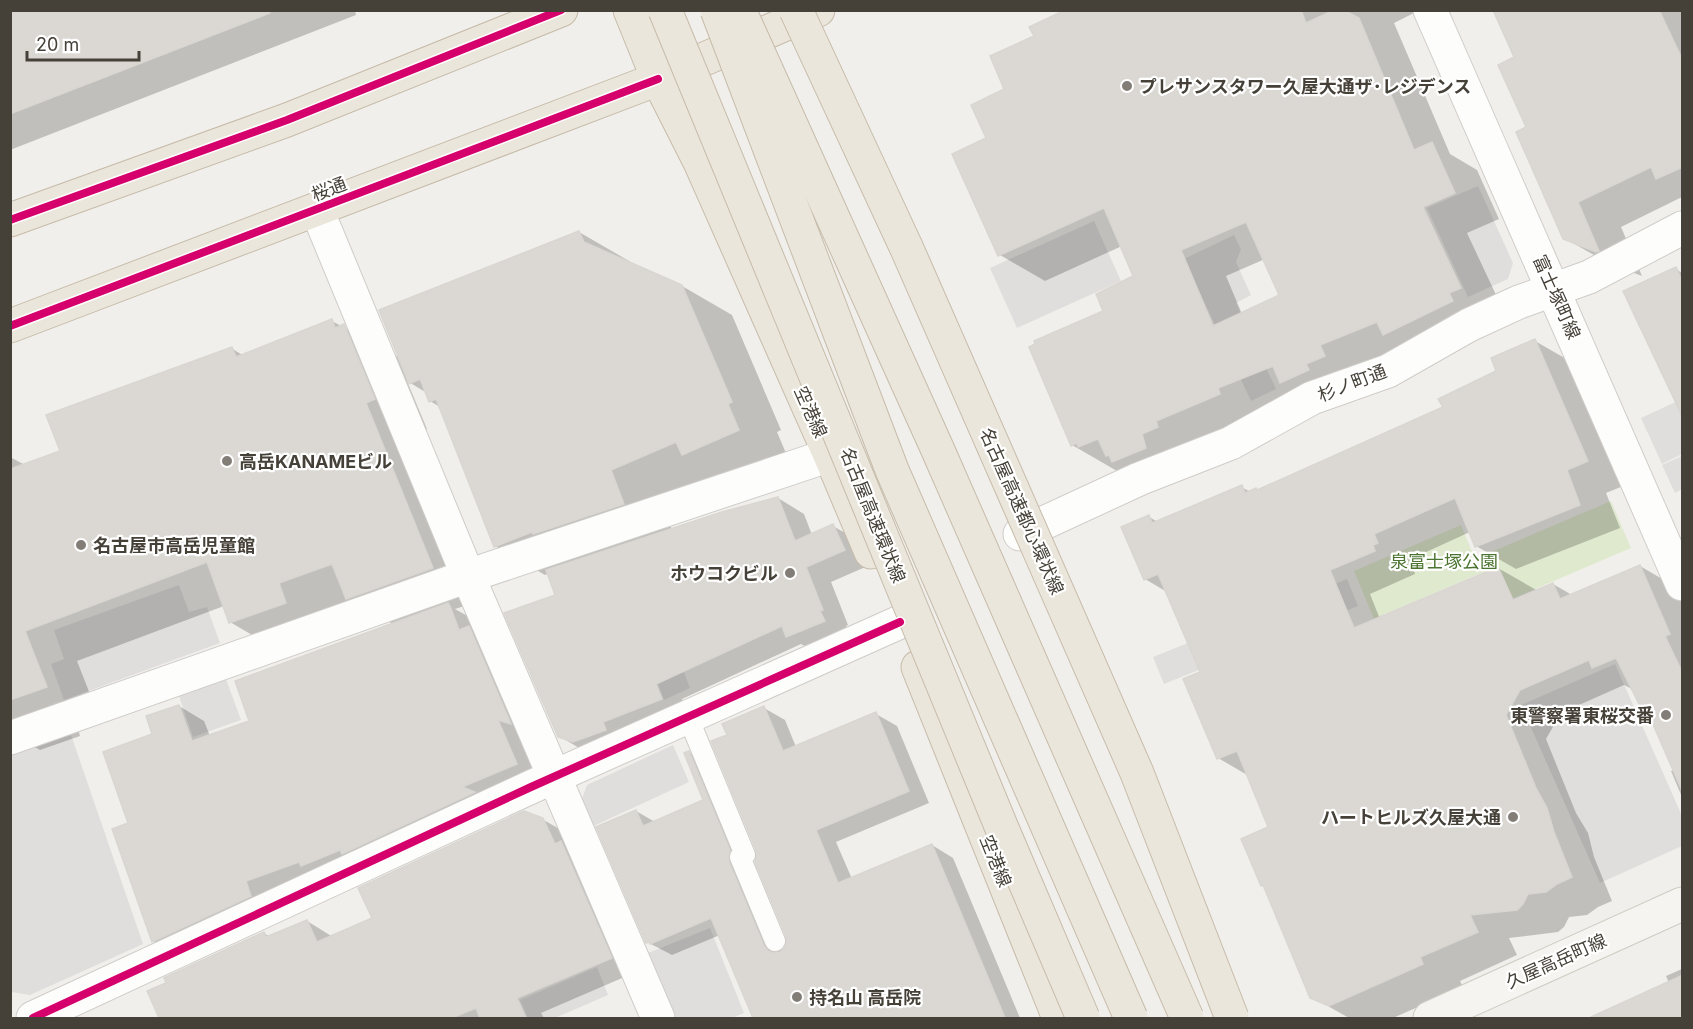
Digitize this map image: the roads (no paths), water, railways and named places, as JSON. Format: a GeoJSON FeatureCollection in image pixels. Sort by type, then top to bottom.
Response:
{"type":"FeatureCollection","features":[{"type":"Feature","properties":{"kind":"highway"},"geometry":{"type":"LineString","coordinates":[[10,220],[287,120],[561,10]]}},
{"type":"Feature","properties":{"kind":"highway","name":"空港線"},"geometry":{"type":"LineString","coordinates":[[630,10],[658,79],[700,162],[830,455],[900,622],[1059,1018]]}},
{"type":"Feature","properties":{"kind":"highway","name":"名古屋高速環状線"},"geometry":{"type":"LineString","coordinates":[[665,10],[996,815],[1083,1018]]}},
{"type":"Feature","properties":{"kind":"highway"},"geometry":{"type":"LineString","coordinates":[[717,10],[892,471],[1131,1018]]}},
{"type":"Feature","properties":{"kind":"highway"},"geometry":{"type":"LineString","coordinates":[[737,10],[747,27],[937,448],[1187,1018]]}},
{"type":"Feature","properties":{"kind":"highway"},"geometry":{"type":"LineString","coordinates":[[805,12],[1223,1018]]}},
{"type":"Feature","properties":{"kind":"highway","name":"桜通"},"geometry":{"type":"LineString","coordinates":[[10,326],[658,79],[805,12]]}},
{"type":"Feature","properties":{"kind":"highway","name":"名古屋高速都心環状線"},"geometry":{"type":"LineString","coordinates":[[805,12],[1137,773],[1232,1018]]}},
{"type":"Feature","properties":{"kind":"street","name":"富士塚町線"},"geometry":{"type":"LineString","coordinates":[[1430,10],[1683,584]]}},
{"type":"Feature","properties":{"kind":"street"},"geometry":{"type":"LineString","coordinates":[[317,210],[468,576],[658,1018]]}},
{"type":"Feature","properties":{"kind":"street","name":"杉ノ町通"},"geometry":{"type":"LineString","coordinates":[[1020,534],[1139,478],[1231,443],[1312,398],[1388,371],[1469,325],[1519,302],[1589,277],[1683,228]]}},
{"type":"Feature","properties":{"kind":"street"},"geometry":{"type":"LineString","coordinates":[[10,738],[468,576],[830,455]]}},
{"type":"Feature","properties":{"kind":"street"},"geometry":{"type":"LineString","coordinates":[[33,1018],[555,776],[900,622]]}},
{"type":"Feature","properties":{"kind":"street","name":"久屋高岳町線"},"geometry":{"type":"LineString","coordinates":[[1430,1018],[1683,904]]}},
{"type":"Feature","properties":{"kind":"lane"},"geometry":{"type":"LineString","coordinates":[[688,717],[746,855],[740,857],[775,941]]}},
{"type":"Feature","properties":{"kind":"place","name":"プレサンスタワー久屋大通ザ･レジデンス"},"geometry":{"type":"Point","coordinates":[1127,86]}},
{"type":"Feature","properties":{"kind":"place","name":"高岳KANAMEビル"},"geometry":{"type":"Point","coordinates":[227,461]}},
{"type":"Feature","properties":{"kind":"place","name":"名古屋市高岳児童館"},"geometry":{"type":"Point","coordinates":[81,545]}},
{"type":"Feature","properties":{"kind":"place","name":"ホウコクビル"},"geometry":{"type":"Point","coordinates":[790,573]}},
{"type":"Feature","properties":{"kind":"place","name":"東警察署東桜交番"},"geometry":{"type":"Point","coordinates":[1666,715]}},
{"type":"Feature","properties":{"kind":"place","name":"ハートヒルズ久屋大通"},"geometry":{"type":"Point","coordinates":[1513,817]}},
{"type":"Feature","properties":{"kind":"place","name":"持名山 高岳院"},"geometry":{"type":"Point","coordinates":[797,997]}},
{"type":"Feature","properties":{"kind":"park label","name":"泉富士塚公園"},"geometry":{"type":"Point","coordinates":[1444,561]}}]}
